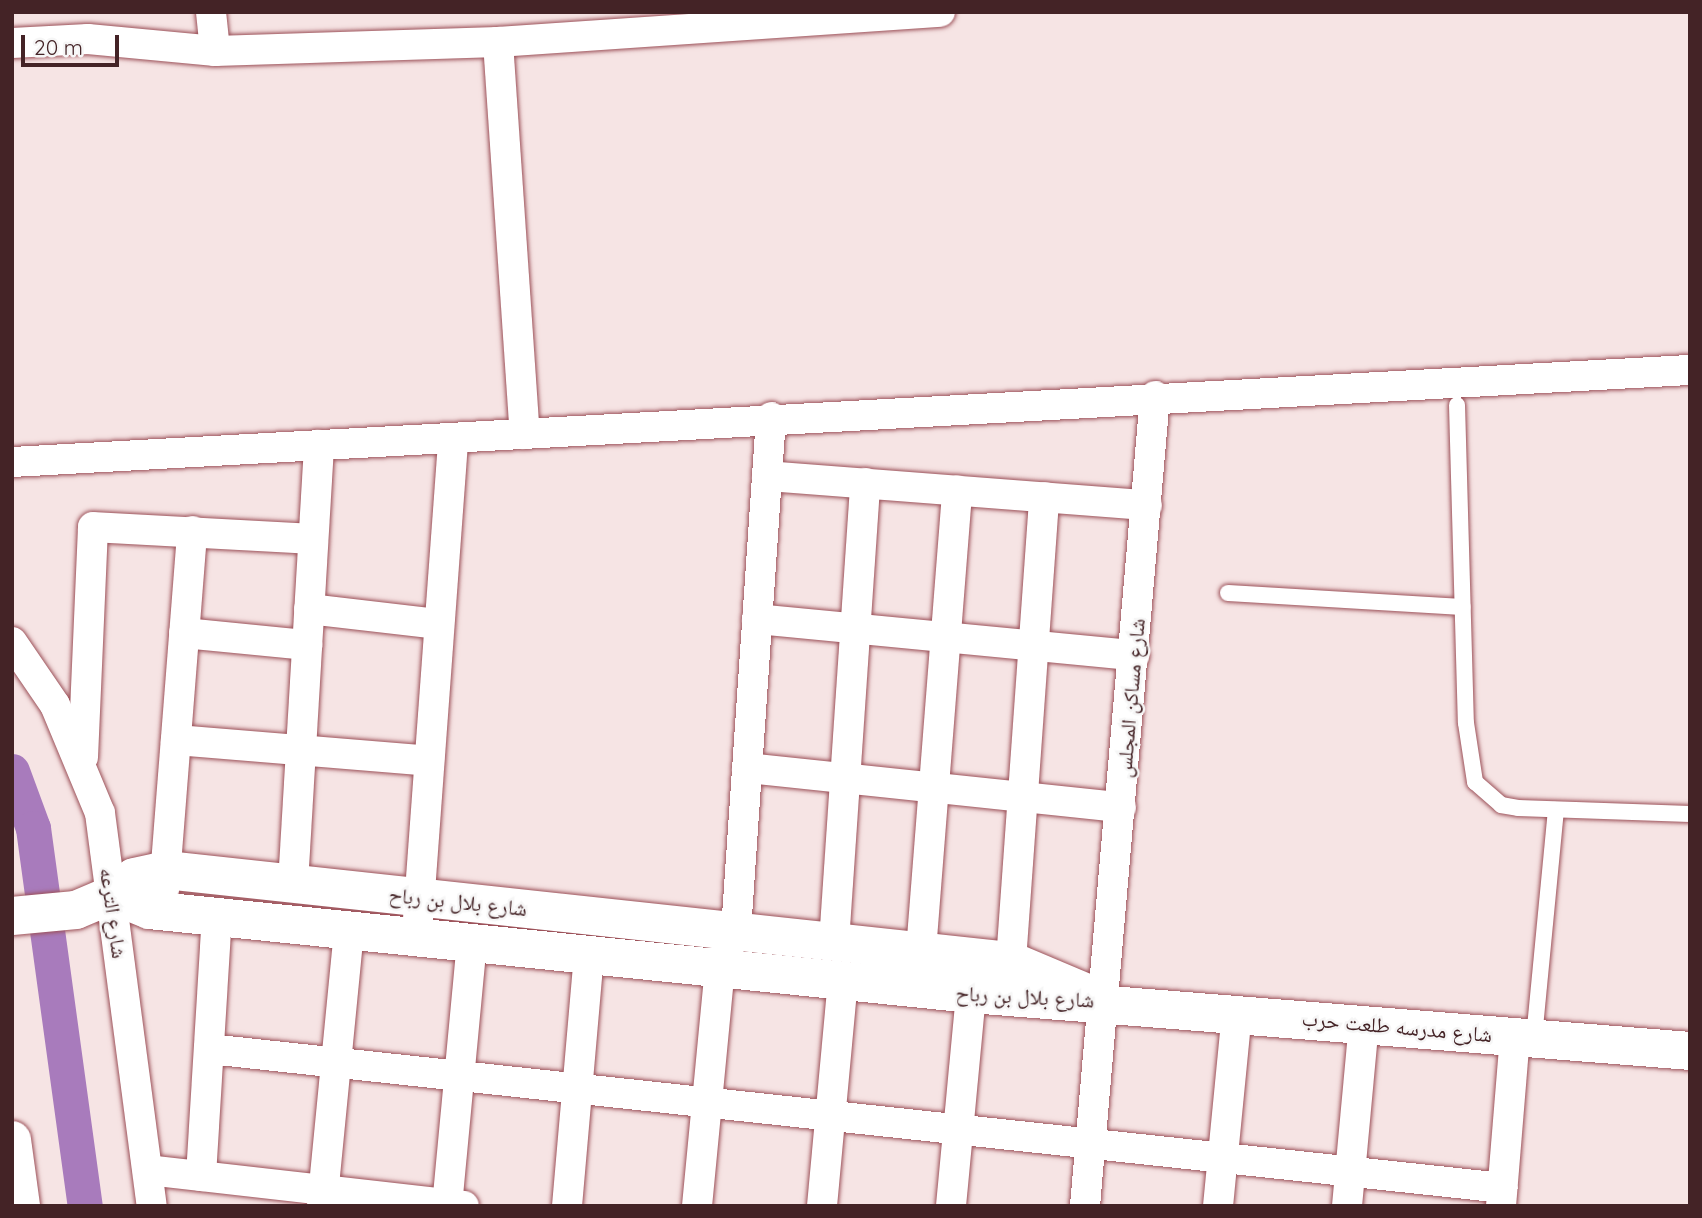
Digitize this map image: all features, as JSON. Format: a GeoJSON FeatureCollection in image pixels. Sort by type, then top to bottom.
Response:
{"type":"FeatureCollection","features":[{"type":"Feature","properties":{"kind":"street"},"geometry":{"type":"LineString","coordinates":[[211,12],[215,51]]}},
{"type":"Feature","properties":{"kind":"street"},"geometry":{"type":"LineString","coordinates":[[12,43],[88,39],[215,51],[498,43],[594,24],[940,12]]}},
{"type":"Feature","properties":{"kind":"street"},"geometry":{"type":"LineString","coordinates":[[498,43],[525,434]]}},
{"type":"Feature","properties":{"kind":"street"},"geometry":{"type":"LineString","coordinates":[[12,462],[525,434],[771,417],[1690,370]]}},
{"type":"Feature","properties":{"kind":"street","name":"شارع مساكن المجلس"},"geometry":{"type":"LineString","coordinates":[[1085,1206],[1155,396]]}},
{"type":"Feature","properties":{"kind":"street"},"geometry":{"type":"LineString","coordinates":[[697,1206],[720,968],[736,931],[771,417]]}},
{"type":"Feature","properties":{"kind":"street"},"geometry":{"type":"LineString","coordinates":[[417,937],[453,438]]}},
{"type":"Feature","properties":{"kind":"street"},"geometry":{"type":"LineString","coordinates":[[293,884],[319,445]]}},
{"type":"Feature","properties":{"kind":"street"},"geometry":{"type":"LineString","coordinates":[[767,475],[1147,505]]}},
{"type":"Feature","properties":{"kind":"street"},"geometry":{"type":"LineString","coordinates":[[834,942],[865,483]]}},
{"type":"Feature","properties":{"kind":"street"},"geometry":{"type":"LineString","coordinates":[[922,951],[957,490]]}},
{"type":"Feature","properties":{"kind":"street"},"geometry":{"type":"LineString","coordinates":[[1011,961],[1044,497]]}},
{"type":"Feature","properties":{"kind":"street"},"geometry":{"type":"LineString","coordinates":[[83,764],[90,532],[100,525],[313,539]]}},
{"type":"Feature","properties":{"kind":"street"},"geometry":{"type":"LineString","coordinates":[[162,911],[192,531]]}},
{"type":"Feature","properties":{"kind":"street"},"geometry":{"type":"LineString","coordinates":[[309,608],[439,624]]}},
{"type":"Feature","properties":{"kind":"street"},"geometry":{"type":"LineString","coordinates":[[757,619],[1134,655]]}},
{"type":"Feature","properties":{"kind":"street"},"geometry":{"type":"LineString","coordinates":[[184,633],[307,645]]}},
{"type":"Feature","properties":{"kind":"street","name":"شارع الترعه"},"geometry":{"type":"LineString","coordinates":[[12,642],[55,705],[83,764],[100,813],[113,895],[152,1206]]}},
{"type":"Feature","properties":{"kind":"street"},"geometry":{"type":"LineString","coordinates":[[176,740],[429,761]]}},
{"type":"Feature","properties":{"kind":"street"},"geometry":{"type":"LineString","coordinates":[[747,768],[1121,807]]}},
{"type":"Feature","properties":{"kind":"street","name":"شارع بلال بن رباح"},"geometry":{"type":"LineString","coordinates":[[113,895],[134,877],[166,870],[420,897],[1011,961],[1104,1001]]}},
{"type":"Feature","properties":{"kind":"street"},"geometry":{"type":"LineString","coordinates":[[12,916],[76,910],[113,895]]}},
{"type":"Feature","properties":{"kind":"street","name":"شارع بلال بن رباح"},"geometry":{"type":"LineString","coordinates":[[113,895],[162,911],[971,994],[1104,1001]]}},
{"type":"Feature","properties":{"kind":"street"},"geometry":{"type":"LineString","coordinates":[[201,1177],[217,916]]}},
{"type":"Feature","properties":{"kind":"street"},"geometry":{"type":"LineString","coordinates":[[322,1198],[349,930]]}},
{"type":"Feature","properties":{"kind":"street"},"geometry":{"type":"LineString","coordinates":[[148,1170],[322,1198],[453,1205],[460,1076],[472,943]]}},
{"type":"Feature","properties":{"kind":"street"},"geometry":{"type":"LineString","coordinates":[[567,1206],[589,954]]}},
{"type":"Feature","properties":{"kind":"street"},"geometry":{"type":"LineString","coordinates":[[822,1206],[843,981]]}},
{"type":"Feature","properties":{"kind":"street"},"geometry":{"type":"LineString","coordinates":[[951,1206],[971,994]]}},
{"type":"Feature","properties":{"kind":"street","name":"شارع مدرسه طلعت حرب"},"geometry":{"type":"LineString","coordinates":[[1104,1001],[1690,1051]]}},
{"type":"Feature","properties":{"kind":"street"},"geometry":{"type":"LineString","coordinates":[[1218,1206],[1237,1013]]}},
{"type":"Feature","properties":{"kind":"street"},"geometry":{"type":"LineString","coordinates":[[1347,1206],[1364,1022]]}},
{"type":"Feature","properties":{"kind":"street"},"geometry":{"type":"LineString","coordinates":[[209,1049],[1350,1172],[1502,1197],[1524,1037]]}},
{"type":"Feature","properties":{"kind":"street"},"geometry":{"type":"LineString","coordinates":[[12,1140],[21,1206]]}},
{"type":"Feature","properties":{"kind":"lane"},"geometry":{"type":"LineString","coordinates":[[1457,405],[1463,607],[1475,782],[1501,805],[1556,810],[1690,814]]}},
{"type":"Feature","properties":{"kind":"lane"},"geometry":{"type":"LineString","coordinates":[[1228,593],[1463,607]]}},
{"type":"Feature","properties":{"kind":"lane"},"geometry":{"type":"LineString","coordinates":[[1524,1037],[1556,810]]}},
{"type":"Feature","properties":{"kind":"waterway"},"geometry":{"type":"LineString","coordinates":[[12,771],[33,828],[85,1206]]}}]}
